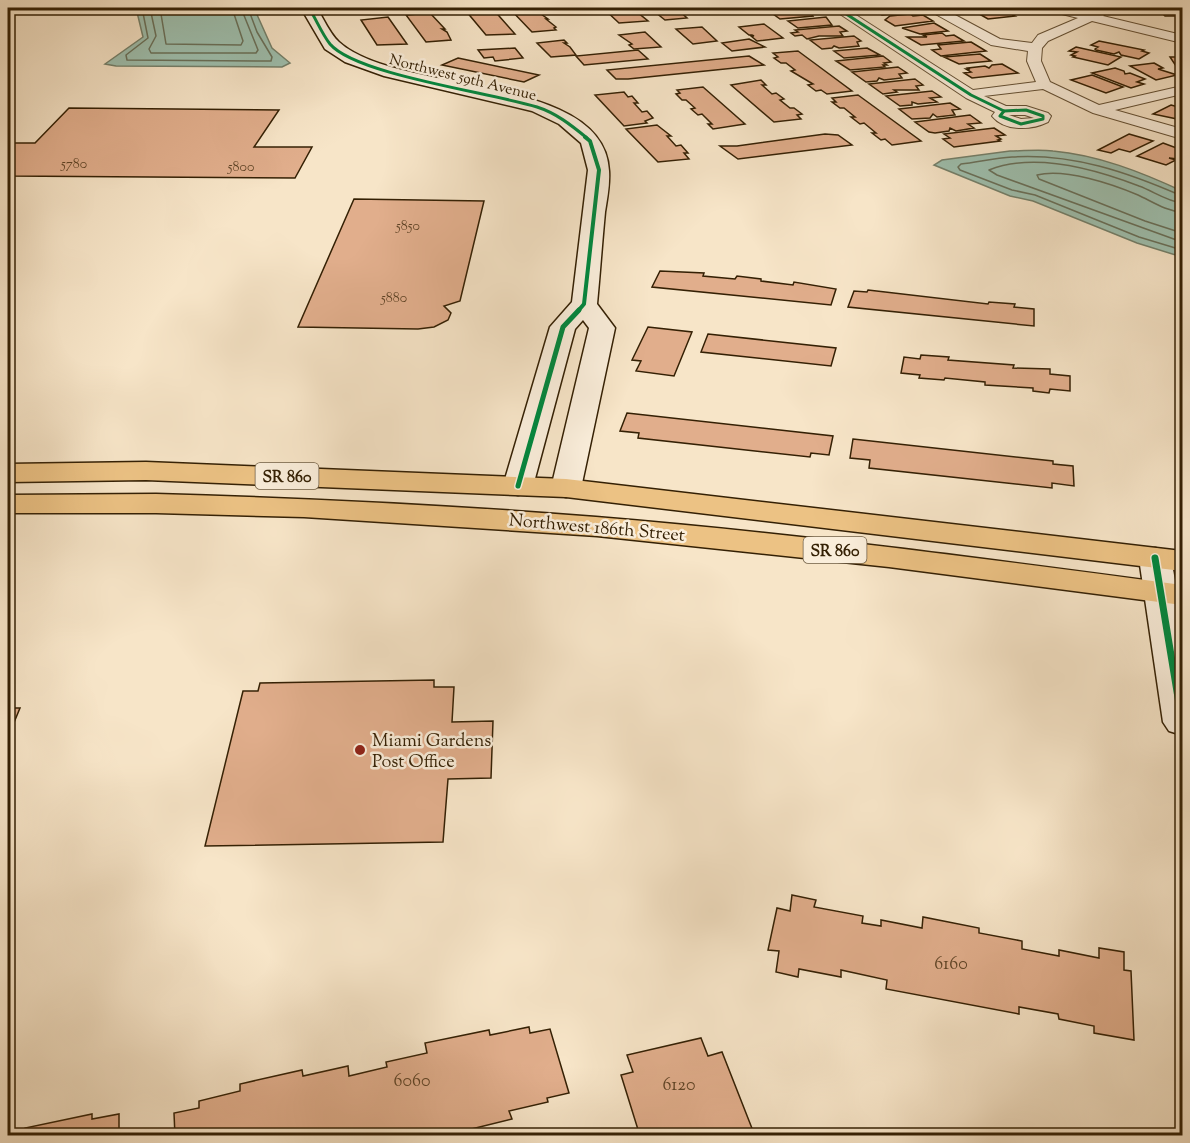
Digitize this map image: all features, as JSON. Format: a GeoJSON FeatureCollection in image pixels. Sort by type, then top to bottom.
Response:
{"type":"FeatureCollection","features":[{"type":"Feature","properties":{"kind":"main road","name":"Northwest 186th Street"},"geometry":{"type":"LineString","coordinates":[[8,473],[146,471],[566,488],[816,516],[1170,576]]}},
{"type":"Feature","properties":{"kind":"main road"},"geometry":{"type":"LineString","coordinates":[[439,514],[566,488]]}},
{"type":"Feature","properties":{"kind":"main road"},"geometry":{"type":"LineString","coordinates":[[507,519],[535,509],[622,494]]}},
{"type":"Feature","properties":{"kind":"main road","name":"Northwest 186th Street"},"geometry":{"type":"LineString","coordinates":[[8,504],[136,501],[356,508],[616,526],[847,551],[1170,576]]}},
{"type":"Feature","properties":{"kind":"street","name":"Northwest 59th Avenue"},"geometry":{"type":"LineString","coordinates":[[309,8],[331,45],[351,58],[390,72],[538,107],[566,120],[590,141],[599,170],[584,304]]}},
{"type":"Feature","properties":{"kind":"street"},"geometry":{"type":"LineString","coordinates":[[837,8],[971,95],[1004,111]]}},
{"type":"Feature","properties":{"kind":"street"},"geometry":{"type":"LineString","coordinates":[[934,8],[996,42],[1039,43],[1087,13],[1102,12],[1182,30]]}},
{"type":"Feature","properties":{"kind":"street"},"geometry":{"type":"LineString","coordinates":[[1054,8],[1087,13],[1182,39]]}},
{"type":"Feature","properties":{"kind":"street"},"geometry":{"type":"LineString","coordinates":[[1039,43],[1034,61],[1045,85]]}},
{"type":"Feature","properties":{"kind":"street"},"geometry":{"type":"LineString","coordinates":[[971,95],[984,91],[1045,85],[1098,110],[1182,134]]}},
{"type":"Feature","properties":{"kind":"street"},"geometry":{"type":"LineString","coordinates":[[1098,110],[1182,90]]}},
{"type":"Feature","properties":{"kind":"street"},"geometry":{"type":"LineString","coordinates":[[518,486],[563,327],[584,304],[602,328],[566,488]]}},
{"type":"Feature","properties":{"kind":"street"},"geometry":{"type":"LineString","coordinates":[[1170,576],[1182,722]]}},
{"type":"Feature","properties":{"kind":"water"},"geometry":{"type":"Polygon","coordinates":[[[136,8],[254,8],[272,48],[290,63],[282,67],[116,66],[105,64],[143,37],[136,8]]]}},
{"type":"Feature","properties":{"kind":"water"},"geometry":{"type":"Polygon","coordinates":[[[1048,150],[1086,156],[1135,171],[1182,191],[1182,257],[1137,243],[1033,201],[1010,196],[934,165],[942,160],[1010,151],[1048,150]]]}},
{"type":"Feature","properties":{"kind":"building"},"geometry":{"type":"Polygon","coordinates":[[[492,8],[515,34],[486,35],[466,11],[492,8]]]}},
{"type":"Feature","properties":{"kind":"building"},"geometry":{"type":"Polygon","coordinates":[[[509,8],[537,8],[556,27],[554,28],[556,30],[532,32],[509,8]]]}},
{"type":"Feature","properties":{"kind":"building"},"geometry":{"type":"Polygon","coordinates":[[[603,8],[632,8],[648,21],[619,23],[603,8]]]}},
{"type":"Feature","properties":{"kind":"building"},"geometry":{"type":"Polygon","coordinates":[[[650,8],[676,8],[687,18],[665,20],[650,8]]]}},
{"type":"Feature","properties":{"kind":"building"},"geometry":{"type":"Polygon","coordinates":[[[713,8],[742,8],[748,12],[725,14],[713,8]]]}},
{"type":"Feature","properties":{"kind":"building"},"geometry":{"type":"Polygon","coordinates":[[[811,8],[818,12],[811,13],[813,16],[780,19],[769,11],[811,8]]]}},
{"type":"Feature","properties":{"kind":"building"},"geometry":{"type":"Polygon","coordinates":[[[869,8],[910,8],[917,12],[882,15],[869,8]]]}},
{"type":"Feature","properties":{"kind":"building"},"geometry":{"type":"Polygon","coordinates":[[[1014,8],[1022,12],[1009,13],[1015,16],[988,19],[974,11],[1014,8]]]}},
{"type":"Feature","properties":{"kind":"building"},"geometry":{"type":"Polygon","coordinates":[[[1161,8],[1182,8],[1182,16],[1165,16],[1160,11],[1164,11],[1161,8]]]}},
{"type":"Feature","properties":{"kind":"building"},"geometry":{"type":"Polygon","coordinates":[[[430,13],[445,29],[442,29],[447,32],[451,40],[426,42],[406,15],[430,13]]]}},
{"type":"Feature","properties":{"kind":"building"},"geometry":{"type":"Polygon","coordinates":[[[923,15],[933,21],[895,26],[885,20],[890,16],[923,15]]]}},
{"type":"Feature","properties":{"kind":"building"},"geometry":{"type":"Polygon","coordinates":[[[388,17],[407,44],[377,45],[361,20],[388,17]]]}},
{"type":"Feature","properties":{"kind":"building"},"geometry":{"type":"Polygon","coordinates":[[[826,17],[832,25],[798,28],[788,21],[826,17]]]}},
{"type":"Feature","properties":{"kind":"building"},"geometry":{"type":"Polygon","coordinates":[[[934,23],[948,31],[920,34],[902,28],[934,23]]]}},
{"type":"Feature","properties":{"kind":"building"},"geometry":{"type":"Polygon","coordinates":[[[764,24],[783,38],[757,41],[751,36],[754,36],[739,27],[764,24]]]}},
{"type":"Feature","properties":{"kind":"building"},"geometry":{"type":"Polygon","coordinates":[[[839,26],[847,31],[840,32],[843,36],[819,36],[807,39],[802,35],[795,36],[791,33],[798,32],[795,30],[839,26]]]}},
{"type":"Feature","properties":{"kind":"building"},"geometry":{"type":"Polygon","coordinates":[[[702,27],[717,41],[693,44],[676,29],[702,27]]]}},
{"type":"Feature","properties":{"kind":"building"},"geometry":{"type":"Polygon","coordinates":[[[645,32],[661,47],[634,49],[629,45],[632,44],[619,35],[645,32]]]}},
{"type":"Feature","properties":{"kind":"building"},"geometry":{"type":"Polygon","coordinates":[[[942,33],[946,36],[954,35],[964,41],[921,45],[907,37],[927,37],[923,35],[942,33]]]}},
{"type":"Feature","properties":{"kind":"building"},"geometry":{"type":"Polygon","coordinates":[[[854,36],[861,41],[857,42],[859,46],[839,48],[834,46],[822,49],[810,40],[854,36]]]}},
{"type":"Feature","properties":{"kind":"building"},"geometry":{"type":"Polygon","coordinates":[[[749,39],[765,47],[732,51],[722,43],[749,39]]]}},
{"type":"Feature","properties":{"kind":"building"},"geometry":{"type":"Polygon","coordinates":[[[564,40],[567,43],[564,43],[576,55],[551,57],[537,43],[564,40]]]}},
{"type":"Feature","properties":{"kind":"building"},"geometry":{"type":"Polygon","coordinates":[[[1099,41],[1149,53],[1139,59],[1121,55],[1119,52],[1114,54],[1096,50],[1098,47],[1091,45],[1099,41]]]}},
{"type":"Feature","properties":{"kind":"building"},"geometry":{"type":"Polygon","coordinates":[[[971,42],[986,51],[941,56],[932,50],[941,49],[938,45],[971,42]]]}},
{"type":"Feature","properties":{"kind":"building"},"geometry":{"type":"Polygon","coordinates":[[[1076,47],[1121,57],[1108,65],[1073,57],[1075,56],[1071,55],[1077,52],[1069,51],[1076,47]]]}},
{"type":"Feature","properties":{"kind":"building"},"geometry":{"type":"Polygon","coordinates":[[[515,48],[523,58],[495,61],[493,57],[484,58],[478,50],[515,48]]]}},
{"type":"Feature","properties":{"kind":"building"},"geometry":{"type":"Polygon","coordinates":[[[867,48],[880,55],[844,58],[834,51],[867,48]]]}},
{"type":"Feature","properties":{"kind":"building"},"geometry":{"type":"Polygon","coordinates":[[[638,50],[648,59],[584,65],[576,56],[638,50]]]}},
{"type":"Feature","properties":{"kind":"building"},"geometry":{"type":"Polygon","coordinates":[[[798,51],[852,91],[827,94],[821,90],[816,91],[808,85],[813,84],[791,71],[795,70],[786,63],[781,63],[774,58],[778,57],[773,53],[798,51]]]}},
{"type":"Feature","properties":{"kind":"building"},"geometry":{"type":"Polygon","coordinates":[[[980,54],[991,61],[959,64],[944,57],[980,54]]]}},
{"type":"Feature","properties":{"kind":"building"},"geometry":{"type":"Polygon","coordinates":[[[749,56],[764,65],[628,79],[616,79],[607,70],[749,56]]]}},
{"type":"Feature","properties":{"kind":"building"},"geometry":{"type":"Polygon","coordinates":[[[883,56],[891,62],[884,63],[887,65],[883,65],[885,67],[850,70],[836,61],[883,56]]]}},
{"type":"Feature","properties":{"kind":"building"},"geometry":{"type":"Polygon","coordinates":[[[1170,57],[1182,57],[1182,75],[1170,57]]]}},
{"type":"Feature","properties":{"kind":"building"},"geometry":{"type":"Polygon","coordinates":[[[458,58],[539,75],[524,82],[442,65],[458,58]]]}},
{"type":"Feature","properties":{"kind":"building"},"geometry":{"type":"Polygon","coordinates":[[[1154,63],[1163,68],[1158,69],[1177,75],[1156,80],[1130,66],[1154,63]]]}},
{"type":"Feature","properties":{"kind":"building"},"geometry":{"type":"Polygon","coordinates":[[[1002,64],[1018,73],[972,78],[964,73],[971,72],[966,69],[970,69],[968,68],[985,66],[989,68],[992,65],[1002,64]]]}},
{"type":"Feature","properties":{"kind":"building"},"geometry":{"type":"Polygon","coordinates":[[[898,67],[907,73],[899,74],[902,78],[884,80],[879,78],[877,81],[866,82],[852,72],[898,67]]]}},
{"type":"Feature","properties":{"kind":"building"},"geometry":{"type":"Polygon","coordinates":[[[1115,68],[1124,71],[1125,74],[1130,73],[1145,79],[1137,82],[1144,84],[1131,88],[1092,73],[1115,68]]]}},
{"type":"Feature","properties":{"kind":"building"},"geometry":{"type":"Polygon","coordinates":[[[1092,75],[1123,87],[1106,93],[1071,80],[1092,75]]]}},
{"type":"Feature","properties":{"kind":"building"},"geometry":{"type":"Polygon","coordinates":[[[915,79],[923,85],[916,86],[919,90],[894,90],[897,92],[883,94],[869,84],[915,79]]]}},
{"type":"Feature","properties":{"kind":"building"},"geometry":{"type":"Polygon","coordinates":[[[761,80],[766,85],[762,85],[772,94],[776,93],[784,99],[780,100],[802,114],[797,115],[801,119],[774,122],[731,85],[761,80]]]}},
{"type":"Feature","properties":{"kind":"building"},"geometry":{"type":"Polygon","coordinates":[[[703,87],[745,124],[713,129],[708,124],[712,124],[702,114],[698,115],[691,109],[695,108],[676,94],[680,93],[677,90],[703,87]]]}},
{"type":"Feature","properties":{"kind":"building"},"geometry":{"type":"Polygon","coordinates":[[[932,91],[941,97],[930,98],[937,102],[918,104],[912,102],[912,105],[900,106],[886,96],[932,91]]]}},
{"type":"Feature","properties":{"kind":"building"},"geometry":{"type":"Polygon","coordinates":[[[624,92],[628,97],[632,96],[638,103],[634,103],[642,112],[647,111],[653,118],[645,121],[647,123],[624,126],[595,95],[624,92]]]}},
{"type":"Feature","properties":{"kind":"building"},"geometry":{"type":"Polygon","coordinates":[[[858,95],[921,141],[892,145],[885,139],[881,140],[864,123],[860,124],[844,108],[832,102],[836,102],[832,98],[858,95]]]}},
{"type":"Feature","properties":{"kind":"building"},"geometry":{"type":"Polygon","coordinates":[[[950,103],[960,109],[952,110],[955,115],[937,117],[933,114],[930,118],[912,119],[899,109],[950,103]]]}},
{"type":"Feature","properties":{"kind":"building"},"geometry":{"type":"Polygon","coordinates":[[[1171,105],[1182,108],[1182,120],[1153,114],[1171,105]]]}},
{"type":"Feature","properties":{"kind":"building"},"geometry":{"type":"Polygon","coordinates":[[[69,108],[279,110],[254,147],[312,147],[295,178],[8,176],[8,143],[35,143],[69,108]]]}},
{"type":"Feature","properties":{"kind":"building"},"geometry":{"type":"Polygon","coordinates":[[[970,115],[981,123],[968,124],[974,128],[956,131],[950,128],[949,131],[929,132],[915,122],[970,115]]]}},
{"type":"Feature","properties":{"kind":"building"},"geometry":{"type":"Polygon","coordinates":[[[657,125],[671,136],[667,136],[676,146],[681,145],[688,153],[684,153],[689,159],[658,162],[626,129],[657,125]]]}},
{"type":"Feature","properties":{"kind":"building"},"geometry":{"type":"Polygon","coordinates":[[[994,128],[1005,135],[996,136],[1001,139],[998,140],[1000,141],[954,147],[943,139],[950,138],[944,134],[994,128]]]}},
{"type":"Feature","properties":{"kind":"building"},"geometry":{"type":"Polygon","coordinates":[[[825,134],[838,135],[852,145],[738,159],[720,146],[737,146],[825,134]]]}},
{"type":"Feature","properties":{"kind":"building"},"geometry":{"type":"Polygon","coordinates":[[[1129,134],[1153,141],[1130,152],[1119,149],[1111,153],[1098,150],[1129,134]]]}},
{"type":"Feature","properties":{"kind":"building"},"geometry":{"type":"Polygon","coordinates":[[[1163,143],[1182,150],[1182,156],[1178,159],[1169,158],[1176,160],[1166,165],[1137,156],[1163,143]]]}},
{"type":"Feature","properties":{"kind":"building"},"geometry":{"type":"Polygon","coordinates":[[[354,199],[484,201],[460,301],[444,306],[451,313],[448,320],[434,327],[418,329],[298,327],[354,199]]]}},
{"type":"Feature","properties":{"kind":"building"},"geometry":{"type":"Polygon","coordinates":[[[660,271],[704,273],[703,276],[735,279],[737,276],[761,279],[761,281],[793,285],[794,282],[836,289],[831,305],[652,287],[660,271]]]}},
{"type":"Feature","properties":{"kind":"building"},"geometry":{"type":"Polygon","coordinates":[[[868,290],[988,304],[989,302],[1015,304],[1014,307],[1034,309],[1034,326],[848,307],[854,291],[867,292],[868,290]]]}},
{"type":"Feature","properties":{"kind":"building"},"geometry":{"type":"Polygon","coordinates":[[[648,327],[692,332],[674,376],[636,371],[641,361],[632,360],[648,327]]]}},
{"type":"Feature","properties":{"kind":"building"},"geometry":{"type":"Polygon","coordinates":[[[708,334],[836,348],[831,366],[701,352],[708,334]]]}},
{"type":"Feature","properties":{"kind":"building"},"geometry":{"type":"Polygon","coordinates":[[[921,355],[949,357],[948,360],[1014,365],[1013,368],[1050,369],[1050,374],[1070,376],[1070,391],[1050,389],[1049,393],[1033,391],[1033,388],[985,385],[985,382],[945,378],[944,380],[919,378],[920,375],[901,373],[904,357],[920,359],[921,355]]]}},
{"type":"Feature","properties":{"kind":"building"},"geometry":{"type":"Polygon","coordinates":[[[627,413],[833,436],[829,455],[811,453],[810,457],[638,438],[639,433],[620,431],[627,413]]]}},
{"type":"Feature","properties":{"kind":"building"},"geometry":{"type":"Polygon","coordinates":[[[853,439],[1053,461],[1053,464],[1073,466],[1074,486],[1052,483],[1052,488],[869,468],[870,460],[850,458],[853,439]]]}},
{"type":"Feature","properties":{"kind":"building","name":"Miami Gardens Post Office"},"geometry":{"type":"Polygon","coordinates":[[[434,680],[434,687],[454,687],[452,722],[493,721],[491,778],[448,779],[443,842],[205,846],[243,691],[258,691],[260,683],[434,680]]]}},
{"type":"Feature","properties":{"kind":"building"},"geometry":{"type":"Polygon","coordinates":[[[8,708],[20,708],[8,737],[8,708]]]}},
{"type":"Feature","properties":{"kind":"building"},"geometry":{"type":"Polygon","coordinates":[[[792,895],[816,900],[814,907],[863,916],[862,923],[881,926],[881,920],[922,928],[923,917],[979,928],[979,933],[1022,941],[1022,949],[1059,956],[1059,950],[1099,958],[1099,948],[1124,952],[1124,970],[1131,971],[1134,1040],[1094,1033],[1094,1026],[1059,1019],[1058,1014],[1019,1007],[1019,1014],[886,989],[887,980],[841,970],[841,977],[799,969],[798,977],[776,972],[779,951],[768,950],[777,908],[790,911],[792,895]]]}},
{"type":"Feature","properties":{"kind":"building"},"geometry":{"type":"Polygon","coordinates":[[[529,1027],[530,1033],[550,1029],[569,1093],[547,1098],[548,1102],[509,1111],[512,1119],[443,1136],[441,1129],[414,1136],[399,1136],[398,1132],[383,1136],[175,1136],[174,1113],[199,1108],[199,1101],[240,1091],[240,1084],[302,1070],[303,1076],[348,1066],[349,1076],[387,1067],[386,1062],[427,1053],[425,1043],[489,1030],[490,1035],[529,1027]]]}},
{"type":"Feature","properties":{"kind":"building"},"geometry":{"type":"Polygon","coordinates":[[[701,1038],[708,1056],[722,1052],[755,1136],[640,1136],[621,1075],[633,1072],[627,1055],[701,1038]]]}},
{"type":"Feature","properties":{"kind":"building"},"geometry":{"type":"Polygon","coordinates":[[[92,1114],[92,1119],[119,1114],[119,1136],[25,1136],[25,1128],[92,1114]]]}},
{"type":"Feature","properties":{"kind":"cycle path"},"geometry":{"type":"LineString","coordinates":[[309,8],[331,45],[351,58],[390,72],[538,107],[566,120],[590,141],[599,170],[584,304],[563,327],[518,486]]}},
{"type":"Feature","properties":{"kind":"cycle path"},"geometry":{"type":"LineString","coordinates":[[837,8],[971,95],[1004,111],[1026,110],[1043,116],[1043,119],[1027,124],[1015,123],[1000,116],[1004,111]]}},
{"type":"Feature","properties":{"kind":"cycle path"},"geometry":{"type":"LineString","coordinates":[[1155,558],[1182,722]]}},
{"type":"Feature","properties":{"kind":"place","name":"Miami Gardens Post Office"},"geometry":{"type":"Point","coordinates":[360,750]}}]}
